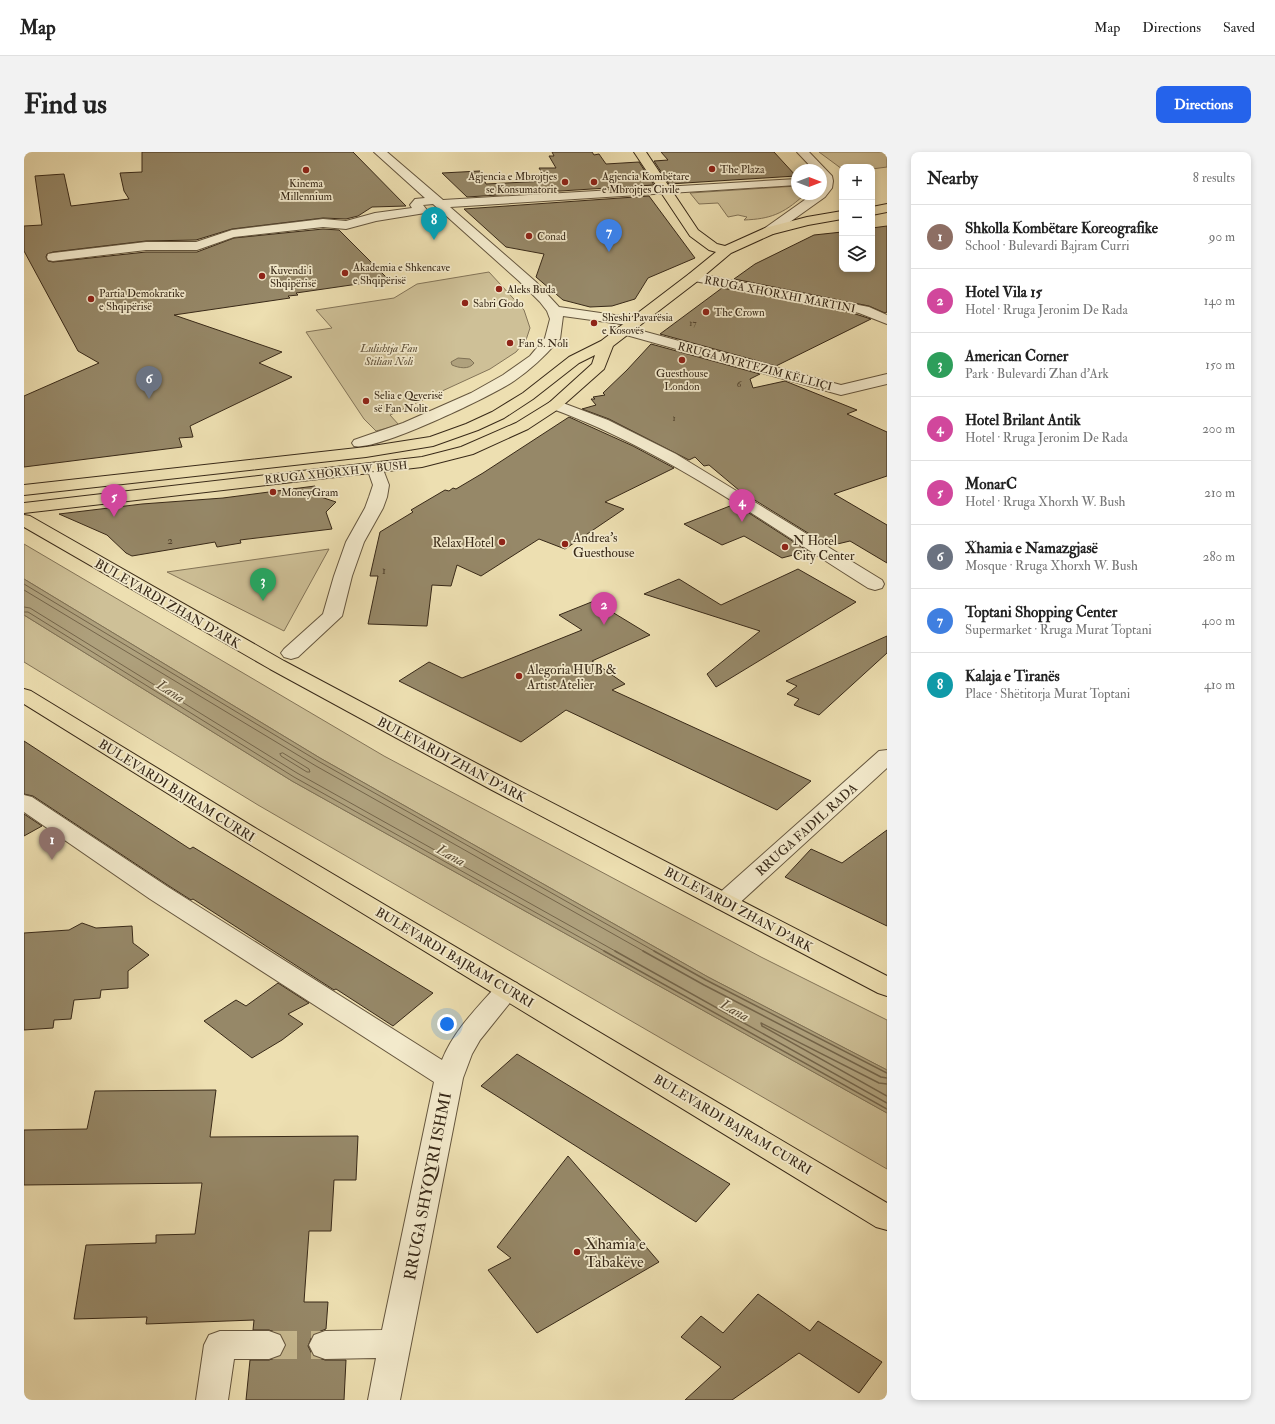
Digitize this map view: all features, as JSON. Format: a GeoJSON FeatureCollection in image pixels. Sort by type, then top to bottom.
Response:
{"type":"FeatureCollection","features":[{"type":"Feature","properties":{"kind":"main road"},"geometry":{"type":"LineString","coordinates":[[640,152],[694,233],[713,247],[726,250]]}},
{"type":"Feature","properties":{"kind":"main road"},"geometry":{"type":"LineString","coordinates":[[875,210],[887,208]]}},
{"type":"Feature","properties":{"kind":"main road","name":"RRUGA XHORXH W. BUSH"},"geometry":{"type":"LineString","coordinates":[[24,490],[366,452],[420,444],[472,427],[506,411],[574,360],[606,344],[694,277],[726,250],[770,231],[839,216]]}},
{"type":"Feature","properties":{"kind":"main road","name":"RRUGA XHORXH W. BUSH"},"geometry":{"type":"LineString","coordinates":[[24,508],[375,468],[434,459],[467,451],[510,432],[555,405],[599,366],[606,344]]}},
{"type":"Feature","properties":{"kind":"main road","name":"BULEVARDI ZHAN D'ARK"},"geometry":{"type":"LineString","coordinates":[[24,520],[192,618],[277,665],[498,784],[887,987]]}},
{"type":"Feature","properties":{"kind":"main road","name":"BULEVARDI BAJRAM CURRI"},"geometry":{"type":"LineString","coordinates":[[24,695],[249,834],[887,1218]]}},
{"type":"Feature","properties":{"kind":"street"},"geometry":{"type":"LineString","coordinates":[[360,443],[382,436],[447,410],[493,387],[539,355],[550,343],[556,331],[558,321],[555,311],[550,304],[515,270],[380,152]]}},
{"type":"Feature","properties":{"kind":"street"},"geometry":{"type":"LineString","coordinates":[[803,152],[816,164]]}},
{"type":"Feature","properties":{"kind":"street"},"geometry":{"type":"LineString","coordinates":[[53,257],[146,246],[197,246],[232,234],[294,225],[323,223],[346,225],[375,217],[421,210],[416,205],[419,202],[478,202],[791,182]]}},
{"type":"Feature","properties":{"kind":"street"},"geometry":{"type":"LineString","coordinates":[[770,231],[813,200]]}},
{"type":"Feature","properties":{"kind":"street","name":"RRUGA XHORXHI MARTINI"},"geometry":{"type":"LineString","coordinates":[[694,277],[843,305],[864,310],[887,320]]}},
{"type":"Feature","properties":{"kind":"street","name":"RRUGA MYRTEZIM KËLLIÇI"},"geometry":{"type":"LineString","coordinates":[[555,311],[630,326],[841,390],[887,379]]}},
{"type":"Feature","properties":{"kind":"street"},"geometry":{"type":"LineString","coordinates":[[555,405],[622,430],[665,454],[875,584]]}},
{"type":"Feature","properties":{"kind":"street"},"geometry":{"type":"LineString","coordinates":[[291,653],[332,616],[343,576],[355,542],[374,508],[378,497],[381,485],[375,468]]}},
{"type":"Feature","properties":{"kind":"street","name":"RRUGA FADIL RADA"},"geometry":{"type":"LineString","coordinates":[[725,902],[887,756]]}},
{"type":"Feature","properties":{"kind":"street"},"geometry":{"type":"LineString","coordinates":[[24,802],[159,893],[449,1078]]}},
{"type":"Feature","properties":{"kind":"street","name":"RRUGA SHYQYRI ISHMI"},"geometry":{"type":"LineString","coordinates":[[384,1400],[449,1078],[459,1052],[471,1033],[508,989]]}},
{"type":"Feature","properties":{"kind":"street"},"geometry":{"type":"LineString","coordinates":[[325,1345],[395,1344]]}},
{"type":"Feature","properties":{"kind":"street"},"geometry":{"type":"LineString","coordinates":[[212,1400],[220,1345],[269,1345]]}},
{"type":"Feature","properties":{"kind":"green space"},"geometry":{"type":"Polygon","coordinates":[[[819,152],[887,152],[887,167],[875,169],[875,164],[839,164],[839,167],[819,152]]]}},
{"type":"Feature","properties":{"kind":"green space"},"geometry":{"type":"Polygon","coordinates":[[[791,186],[791,200],[798,200],[789,207],[769,217],[744,220],[747,217],[738,215],[728,217],[718,203],[699,204],[690,193],[791,186]]]}},
{"type":"Feature","properties":{"kind":"green space","name":"Lulishtja Fan Stilian Noli"},"geometry":{"type":"Polygon","coordinates":[[[489,272],[524,310],[530,328],[526,340],[516,352],[490,369],[390,415],[399,425],[376,431],[364,419],[306,332],[332,328],[316,310],[394,298],[417,284],[489,272]]]}},
{"type":"Feature","properties":{"kind":"green space"},"geometry":{"type":"Polygon","coordinates":[[[24,544],[384,756],[761,957],[887,1020],[887,1070],[708,977],[320,758],[24,579],[24,544]]]}},
{"type":"Feature","properties":{"kind":"green space"},"geometry":{"type":"Polygon","coordinates":[[[329,549],[284,631],[167,572],[329,549]]]}},
{"type":"Feature","properties":{"kind":"green space"},"geometry":{"type":"Polygon","coordinates":[[[24,615],[292,781],[887,1113],[887,1169],[258,805],[24,662],[24,615]]]}},
{"type":"Feature","properties":{"kind":"water"},"geometry":{"type":"Polygon","coordinates":[[[458,358],[470,359],[474,363],[467,368],[452,365],[451,362],[458,358]]]}},
{"type":"Feature","properties":{"kind":"water","name":"Lana"},"geometry":{"type":"Polygon","coordinates":[[[24,579],[320,758],[708,977],[887,1070],[887,1113],[292,781],[24,615],[24,579]]]}},
{"type":"Feature","properties":{"kind":"building"},"geometry":{"type":"Polygon","coordinates":[[[142,152],[353,152],[406,206],[372,207],[358,216],[346,219],[323,218],[232,229],[196,240],[146,241],[53,252],[47,254],[46,257],[48,261],[53,262],[146,252],[197,252],[234,238],[323,229],[339,230],[387,278],[364,282],[365,283],[296,293],[298,295],[288,296],[290,298],[174,315],[282,352],[259,363],[292,377],[190,426],[193,437],[179,438],[182,447],[24,467],[24,396],[99,363],[78,351],[24,251],[24,226],[42,225],[35,176],[64,174],[71,206],[129,199],[124,191],[120,173],[142,172],[142,152]]]}},
{"type":"Feature","properties":{"kind":"building"},"geometry":{"type":"Polygon","coordinates":[[[552,152],[592,152],[594,155],[599,154],[606,164],[639,162],[654,185],[467,197],[442,173],[480,171],[486,184],[547,181],[539,168],[556,168],[549,156],[554,156],[552,152]]]}},
{"type":"Feature","properties":{"kind":"building"},"geometry":{"type":"Polygon","coordinates":[[[661,152],[774,152],[791,171],[791,176],[669,184],[654,161],[668,160],[661,152]]]}},
{"type":"Feature","properties":{"kind":"building"},"geometry":{"type":"Polygon","coordinates":[[[649,196],[695,258],[648,278],[635,299],[612,306],[590,307],[563,300],[536,277],[544,254],[506,247],[464,209],[649,196]]]}},
{"type":"Feature","properties":{"kind":"building"},"geometry":{"type":"Polygon","coordinates":[[[887,226],[887,312],[885,313],[869,306],[734,279],[755,264],[814,235],[839,232],[839,272],[875,272],[875,228],[887,226]]]}},
{"type":"Feature","properties":{"kind":"building"},"geometry":{"type":"Polygon","coordinates":[[[722,288],[843,310],[871,319],[776,366],[660,334],[722,288]]]}},
{"type":"Feature","properties":{"kind":"building"},"geometry":{"type":"Polygon","coordinates":[[[651,344],[760,374],[750,379],[753,388],[785,381],[857,410],[847,414],[887,432],[887,476],[834,494],[887,525],[887,563],[850,541],[829,546],[740,491],[709,465],[704,466],[695,457],[689,460],[609,419],[582,409],[596,405],[591,399],[595,399],[593,397],[605,395],[603,393],[651,344]]]}},
{"type":"Feature","properties":{"kind":"building"},"geometry":{"type":"Polygon","coordinates":[[[569,417],[633,446],[674,468],[605,502],[624,509],[565,549],[539,539],[481,576],[457,565],[451,586],[432,585],[427,626],[368,624],[378,576],[370,576],[380,532],[413,512],[411,510],[445,490],[449,491],[453,488],[456,489],[483,473],[569,417]]]}},
{"type":"Feature","properties":{"kind":"building"},"geometry":{"type":"Polygon","coordinates":[[[315,486],[318,496],[336,502],[326,512],[332,529],[240,540],[241,543],[217,547],[215,542],[132,556],[126,553],[107,535],[59,514],[142,504],[223,498],[315,486]]]}},
{"type":"Feature","properties":{"kind":"building"},"geometry":{"type":"Polygon","coordinates":[[[735,504],[808,551],[782,558],[744,536],[722,545],[684,524],[735,504]]]}},
{"type":"Feature","properties":{"kind":"building"},"geometry":{"type":"Polygon","coordinates":[[[798,569],[856,602],[716,687],[707,674],[760,631],[644,594],[679,579],[721,605],[798,569]]]}},
{"type":"Feature","properties":{"kind":"building"},"geometry":{"type":"Polygon","coordinates":[[[594,601],[650,635],[592,661],[625,684],[612,690],[811,781],[777,810],[566,710],[521,742],[399,681],[429,662],[462,678],[582,630],[559,615],[594,601]]]}},
{"type":"Feature","properties":{"kind":"building"},"geometry":{"type":"Polygon","coordinates":[[[887,636],[887,653],[819,715],[794,705],[799,699],[787,694],[797,686],[786,681],[887,636]]]}},
{"type":"Feature","properties":{"kind":"building"},"geometry":{"type":"Polygon","coordinates":[[[24,741],[190,849],[193,847],[433,993],[393,1026],[336,989],[334,990],[193,899],[191,900],[169,886],[33,796],[24,794],[24,741]]]}},
{"type":"Feature","properties":{"kind":"building"},"geometry":{"type":"Polygon","coordinates":[[[24,814],[42,826],[24,836],[24,814]]]}},
{"type":"Feature","properties":{"kind":"building"},"geometry":{"type":"Polygon","coordinates":[[[887,830],[887,926],[785,877],[811,849],[842,863],[887,830]]]}},
{"type":"Feature","properties":{"kind":"building"},"geometry":{"type":"Polygon","coordinates":[[[82,923],[96,928],[132,926],[133,943],[149,955],[128,971],[128,988],[101,990],[100,998],[74,1000],[71,1019],[54,1020],[53,1028],[24,1030],[24,933],[69,930],[82,923]]]}},
{"type":"Feature","properties":{"kind":"building"},"geometry":{"type":"Polygon","coordinates":[[[278,983],[309,1003],[288,1014],[303,1024],[282,1040],[252,1058],[204,1021],[236,1000],[246,1006],[278,983]]]}},
{"type":"Feature","properties":{"kind":"building"},"geometry":{"type":"Polygon","coordinates":[[[517,1054],[730,1184],[696,1222],[481,1086],[517,1054]]]}},
{"type":"Feature","properties":{"kind":"building"},"geometry":{"type":"Polygon","coordinates":[[[216,1090],[210,1137],[358,1136],[356,1180],[334,1180],[331,1231],[309,1231],[304,1302],[328,1302],[326,1329],[313,1334],[308,1346],[313,1356],[325,1360],[346,1360],[344,1400],[246,1400],[250,1360],[269,1360],[281,1356],[286,1346],[281,1334],[269,1330],[253,1330],[254,1320],[146,1324],[147,1317],[74,1319],[86,1245],[156,1243],[156,1235],[195,1234],[202,1183],[24,1185],[24,1130],[87,1129],[95,1091],[216,1090]]]}},
{"type":"Feature","properties":{"kind":"building","name":"Xhamia e Tabakëve"},"geometry":{"type":"Polygon","coordinates":[[[568,1156],[659,1262],[537,1333],[488,1270],[511,1258],[497,1247],[568,1156]]]}},
{"type":"Feature","properties":{"kind":"building"},"geometry":{"type":"Polygon","coordinates":[[[758,1294],[810,1331],[818,1321],[882,1362],[859,1393],[799,1353],[732,1400],[685,1400],[721,1367],[681,1337],[701,1316],[723,1333],[758,1294]]]}},
{"type":"Feature","properties":{"kind":"tunnel"},"geometry":{"type":"LineString","coordinates":[[269,1345],[325,1345]]}},
{"type":"Feature","properties":{"kind":"place","name":"The Plaza"},"geometry":{"type":"Point","coordinates":[712,169]}},
{"type":"Feature","properties":{"kind":"place","name":"Kinema Millennium"},"geometry":{"type":"Point","coordinates":[306,170]}},
{"type":"Feature","properties":{"kind":"place","name":"Agjencia e Mbrojtjes se Konsumatorit"},"geometry":{"type":"Point","coordinates":[565,182]}},
{"type":"Feature","properties":{"kind":"place","name":"Agjencia Kombëtare e Mbrojtjes Civile"},"geometry":{"type":"Point","coordinates":[594,182]}},
{"type":"Feature","properties":{"kind":"place","name":"Conad"},"geometry":{"type":"Point","coordinates":[529,236]}},
{"type":"Feature","properties":{"kind":"place","name":"Kalaja e Tiranës"},"geometry":{"type":"Point","coordinates":[434,240]}},
{"type":"Feature","properties":{"kind":"place","name":"Toptani Shopping Center"},"geometry":{"type":"Point","coordinates":[609,252]}},
{"type":"Feature","properties":{"kind":"place","name":"Akademia e Shkencave e Shqipërisë"},"geometry":{"type":"Point","coordinates":[345,273]}},
{"type":"Feature","properties":{"kind":"place","name":"Kuvendi i Shqipërisë"},"geometry":{"type":"Point","coordinates":[262,276]}},
{"type":"Feature","properties":{"kind":"place","name":"Aleks Buda"},"geometry":{"type":"Point","coordinates":[499,289]}},
{"type":"Feature","properties":{"kind":"place","name":"Partia Demokratike e Shqipërisë"},"geometry":{"type":"Point","coordinates":[91,299]}},
{"type":"Feature","properties":{"kind":"place","name":"Sabri Godo"},"geometry":{"type":"Point","coordinates":[465,303]}},
{"type":"Feature","properties":{"kind":"place","name":"The Crown"},"geometry":{"type":"Point","coordinates":[706,312]}},
{"type":"Feature","properties":{"kind":"place","name":"Sheshi Pavarësia e Kosovës"},"geometry":{"type":"Point","coordinates":[594,323]}},
{"type":"Feature","properties":{"kind":"place","name":"Fan S. Noli"},"geometry":{"type":"Point","coordinates":[510,343]}},
{"type":"Feature","properties":{"kind":"place","name":"Guesthouse London"},"geometry":{"type":"Point","coordinates":[682,360]}},
{"type":"Feature","properties":{"kind":"place","name":"Xhamia e Namazgjasë"},"geometry":{"type":"Point","coordinates":[149,399]}},
{"type":"Feature","properties":{"kind":"place","name":"Selia e Qeverisë së Fan Nolit"},"geometry":{"type":"Point","coordinates":[366,401]}},
{"type":"Feature","properties":{"kind":"place","name":"MoneyGram"},"geometry":{"type":"Point","coordinates":[273,492]}},
{"type":"Feature","properties":{"kind":"place","name":"MonarC"},"geometry":{"type":"Point","coordinates":[114,517]}},
{"type":"Feature","properties":{"kind":"place","name":"Hotel Brilant Antik"},"geometry":{"type":"Point","coordinates":[742,522]}},
{"type":"Feature","properties":{"kind":"place","name":"Relax Hotel"},"geometry":{"type":"Point","coordinates":[502,542]}},
{"type":"Feature","properties":{"kind":"place","name":"Andrea's Guesthouse"},"geometry":{"type":"Point","coordinates":[565,544]}},
{"type":"Feature","properties":{"kind":"place","name":"N Hotel City Center"},"geometry":{"type":"Point","coordinates":[785,547]}},
{"type":"Feature","properties":{"kind":"place","name":"American Corner"},"geometry":{"type":"Point","coordinates":[263,601]}},
{"type":"Feature","properties":{"kind":"place","name":"Hotel Vila 15"},"geometry":{"type":"Point","coordinates":[604,625]}},
{"type":"Feature","properties":{"kind":"place","name":"Alegoria HUB & Artist Atelier"},"geometry":{"type":"Point","coordinates":[519,676]}},
{"type":"Feature","properties":{"kind":"place","name":"Shkolla Kombëtare Koreografike"},"geometry":{"type":"Point","coordinates":[52,860]}},
{"type":"Feature","properties":{"kind":"place","name":"Xhamia e Tabakëve"},"geometry":{"type":"Point","coordinates":[577,1252]}}]}
